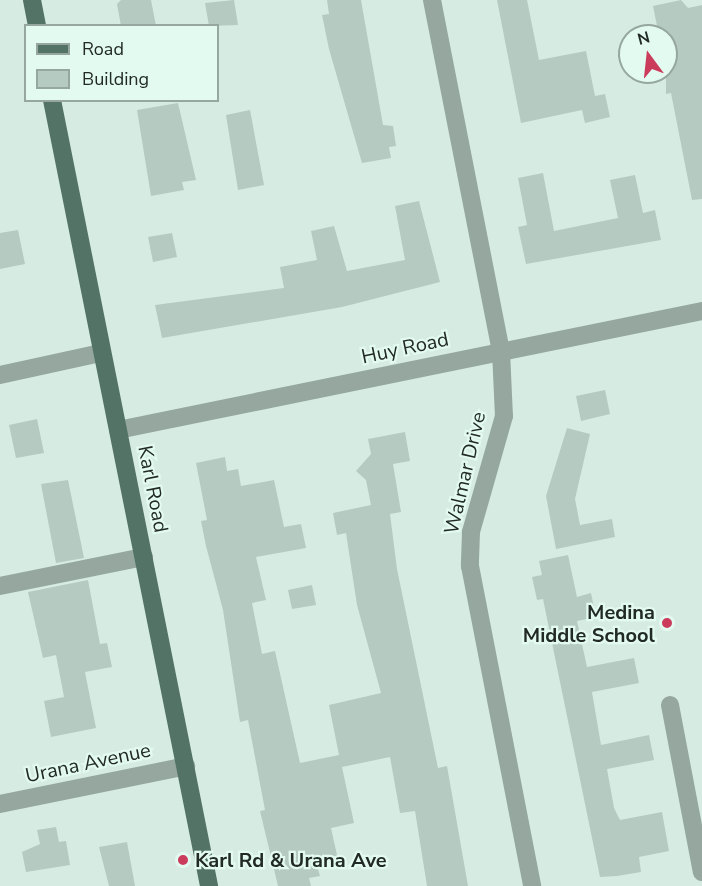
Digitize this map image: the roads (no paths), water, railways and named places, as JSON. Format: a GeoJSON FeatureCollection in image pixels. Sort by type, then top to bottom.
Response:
{"type":"FeatureCollection","features":[{"type":"Feature","properties":{"kind":"main road"},"geometry":{"type":"LineString","coordinates":[[32,0],[37,24]]}},
{"type":"Feature","properties":{"kind":"main road","name":"Karl Road"},"geometry":{"type":"LineString","coordinates":[[52,102],[209,886]]}},
{"type":"Feature","properties":{"kind":"street","name":"Walmar Drive"},"geometry":{"type":"LineString","coordinates":[[432,0],[501,351],[504,416],[473,522],[470,566],[532,886]]}},
{"type":"Feature","properties":{"kind":"street","name":"Huy Road"},"geometry":{"type":"LineString","coordinates":[[118,430],[702,311]]}},
{"type":"Feature","properties":{"kind":"street"},"geometry":{"type":"LineString","coordinates":[[0,375],[101,353]]}},
{"type":"Feature","properties":{"kind":"street"},"geometry":{"type":"LineString","coordinates":[[0,586],[144,557]]}},
{"type":"Feature","properties":{"kind":"street"},"geometry":{"type":"LineString","coordinates":[[670,705],[702,872]]}},
{"type":"Feature","properties":{"kind":"street","name":"Urana Avenue"},"geometry":{"type":"LineString","coordinates":[[0,804],[186,766]]}},
{"type":"Feature","properties":{"kind":"place","name":"Medina Middle School"},"geometry":{"type":"Point","coordinates":[667,623]}},
{"type":"Feature","properties":{"kind":"place","name":"Karl Rd & Urana Ave"},"geometry":{"type":"Point","coordinates":[183,860]}}]}
